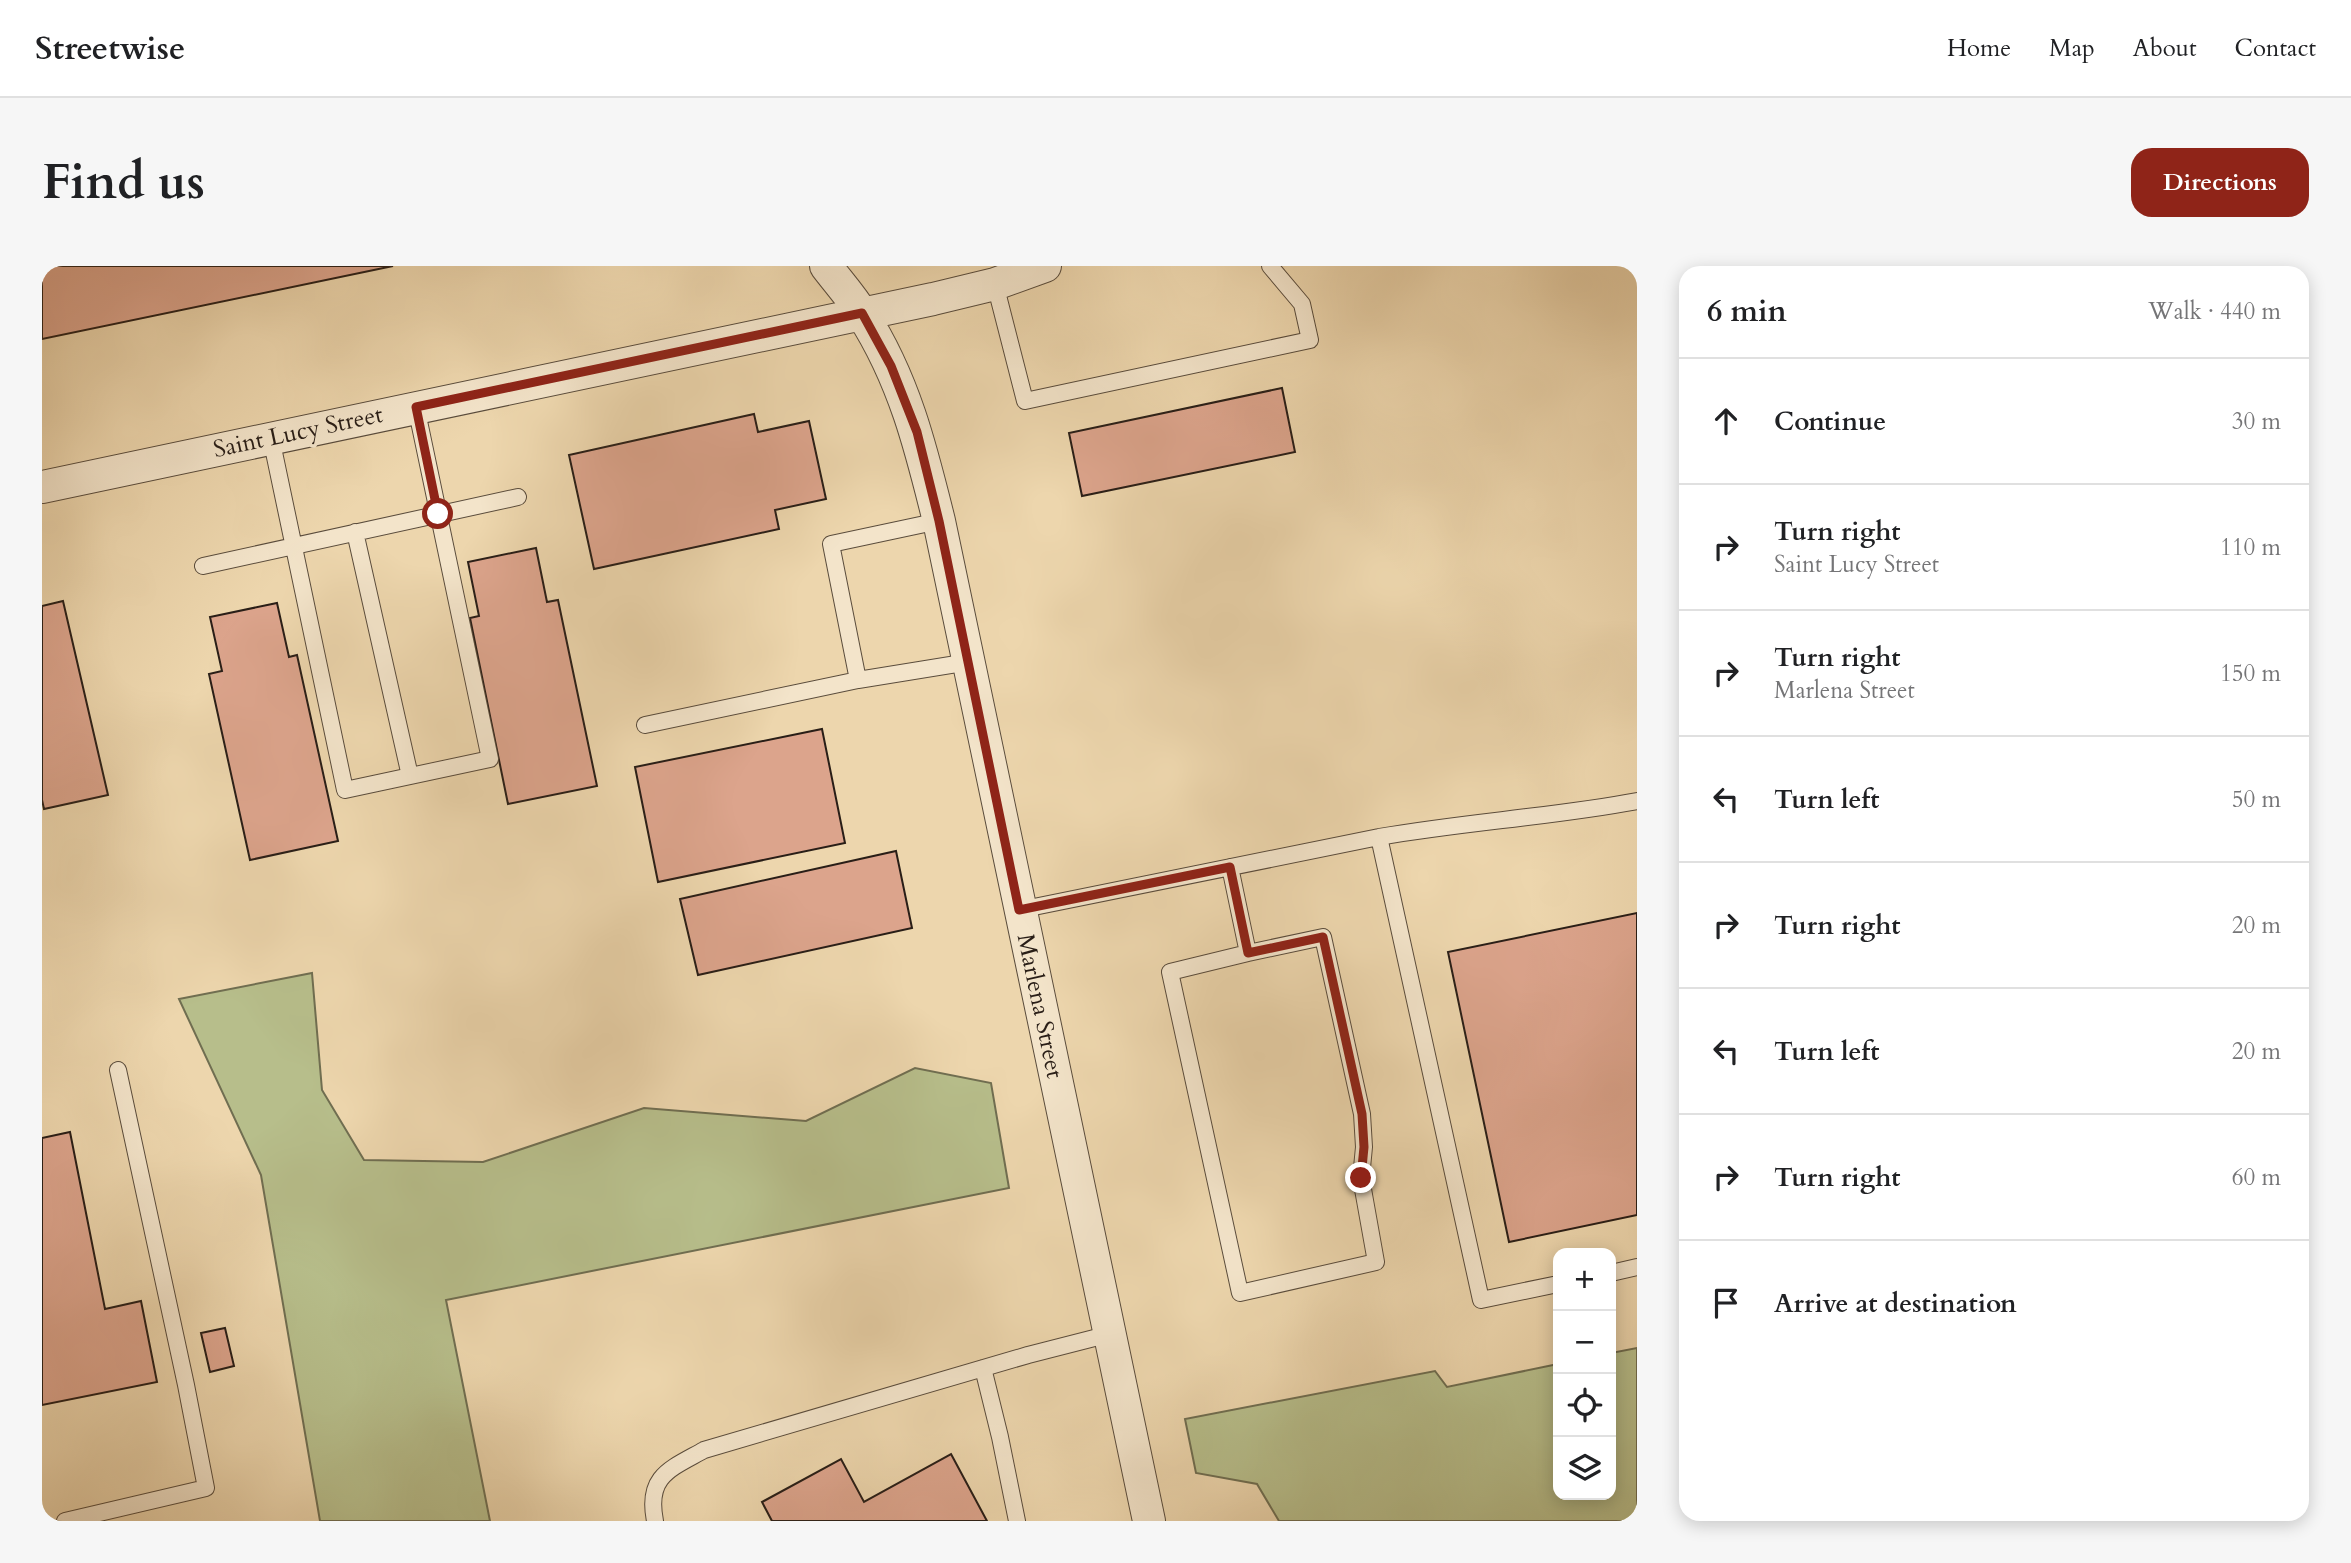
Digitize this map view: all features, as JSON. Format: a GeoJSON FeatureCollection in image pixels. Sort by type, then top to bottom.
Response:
{"type":"FeatureCollection","features":[{"type":"Feature","properties":{"kind":"street","name":"Marlena Street"},"geometry":{"type":"LineString","coordinates":[[826,266],[862,313],[891,366],[917,432],[939,521],[1149,1521]]}},
{"type":"Feature","properties":{"kind":"street","name":"Saint Lucy Street"},"geometry":{"type":"LineString","coordinates":[[42,487],[995,284],[1045,266]]}},
{"type":"Feature","properties":{"kind":"lane"},"geometry":{"type":"LineString","coordinates":[[995,284],[1025,401],[1310,340],[1302,304],[1270,266]]}},
{"type":"Feature","properties":{"kind":"lane"},"geometry":{"type":"LineString","coordinates":[[271,438],[345,790],[490,759],[416,407]]}},
{"type":"Feature","properties":{"kind":"lane"},"geometry":{"type":"LineString","coordinates":[[202,566],[518,497]]}},
{"type":"Feature","properties":{"kind":"lane"},"geometry":{"type":"LineString","coordinates":[[858,680],[831,544],[939,521]]}},
{"type":"Feature","properties":{"kind":"lane"},"geometry":{"type":"LineString","coordinates":[[355,532],[410,776]]}},
{"type":"Feature","properties":{"kind":"lane"},"geometry":{"type":"LineString","coordinates":[[645,725],[858,680],[968,662]]}},
{"type":"Feature","properties":{"kind":"lane"},"geometry":{"type":"LineString","coordinates":[[1019,910],[1379,837],[1439,827],[1570,813],[1637,801]]}},
{"type":"Feature","properties":{"kind":"lane"},"geometry":{"type":"LineString","coordinates":[[1379,837],[1481,1300],[1553,1285]]}},
{"type":"Feature","properties":{"kind":"lane"},"geometry":{"type":"LineString","coordinates":[[1230,867],[1248,953]]}},
{"type":"Feature","properties":{"kind":"lane"},"geometry":{"type":"LineString","coordinates":[[1323,937],[1362,1114],[1364,1147],[1361,1178],[1376,1262],[1240,1293],[1170,972],[1248,953],[1323,937]]}},
{"type":"Feature","properties":{"kind":"lane"},"geometry":{"type":"LineString","coordinates":[[65,1521],[206,1488],[118,1070]]}},
{"type":"Feature","properties":{"kind":"lane"},"geometry":{"type":"LineString","coordinates":[[1616,1272],[1637,1267]]}},
{"type":"Feature","properties":{"kind":"lane"},"geometry":{"type":"LineString","coordinates":[[655,1521],[653,1496],[657,1481],[673,1467],[704,1450],[982,1368],[1110,1334]]}},
{"type":"Feature","properties":{"kind":"lane"},"geometry":{"type":"LineString","coordinates":[[982,1368],[1000,1437],[1017,1521]]}},
{"type":"Feature","properties":{"kind":"green space"},"geometry":{"type":"Polygon","coordinates":[[[312,973],[322,1090],[364,1160],[483,1162],[644,1108],[806,1121],[915,1068],[991,1083],[1009,1188],[446,1300],[490,1521],[320,1521],[261,1175],[179,999],[312,973]]]}},
{"type":"Feature","properties":{"kind":"green space"},"geometry":{"type":"Polygon","coordinates":[[[1637,1348],[1637,1521],[1279,1521],[1257,1484],[1196,1473],[1185,1419],[1435,1371],[1447,1387],[1553,1365],[1553,1500],[1616,1500],[1616,1352],[1637,1348]]]}},
{"type":"Feature","properties":{"kind":"building"},"geometry":{"type":"Polygon","coordinates":[[[42,266],[393,266],[42,339],[42,266]]]}},
{"type":"Feature","properties":{"kind":"building"},"geometry":{"type":"Polygon","coordinates":[[[1282,388],[1295,452],[1082,496],[1069,433],[1282,388]]]}},
{"type":"Feature","properties":{"kind":"building"},"geometry":{"type":"Polygon","coordinates":[[[754,414],[758,432],[809,421],[826,499],[775,510],[779,529],[594,569],[569,455],[754,414]]]}},
{"type":"Feature","properties":{"kind":"building"},"geometry":{"type":"Polygon","coordinates":[[[536,548],[547,602],[558,600],[597,786],[508,804],[470,618],[479,616],[468,562],[536,548]]]}},
{"type":"Feature","properties":{"kind":"building"},"geometry":{"type":"Polygon","coordinates":[[[63,601],[108,795],[44,809],[42,606],[63,601]]]}},
{"type":"Feature","properties":{"kind":"building"},"geometry":{"type":"Polygon","coordinates":[[[277,603],[289,657],[297,655],[338,841],[250,860],[209,674],[222,671],[210,617],[277,603]]]}},
{"type":"Feature","properties":{"kind":"building"},"geometry":{"type":"Polygon","coordinates":[[[822,729],[845,843],[658,882],[635,767],[822,729]]]}},
{"type":"Feature","properties":{"kind":"building"},"geometry":{"type":"Polygon","coordinates":[[[896,851],[912,928],[698,975],[680,899],[896,851]]]}},
{"type":"Feature","properties":{"kind":"building"},"geometry":{"type":"Polygon","coordinates":[[[1637,913],[1637,1215],[1509,1242],[1448,952],[1637,913]]]}},
{"type":"Feature","properties":{"kind":"building"},"geometry":{"type":"Polygon","coordinates":[[[70,1132],[105,1309],[141,1301],[157,1382],[42,1405],[42,1138],[70,1132]]]}},
{"type":"Feature","properties":{"kind":"building"},"geometry":{"type":"Polygon","coordinates":[[[225,1328],[234,1366],[210,1372],[201,1333],[225,1328]]]}},
{"type":"Feature","properties":{"kind":"building"},"geometry":{"type":"Polygon","coordinates":[[[951,1454],[987,1521],[772,1521],[762,1502],[841,1459],[864,1502],[951,1454]]]}},
{"type":"Feature","properties":{"kind":"route"},"geometry":{"type":"LineString","coordinates":[[438,514],[416,407],[862,313],[891,366],[917,432],[939,521],[1019,910],[1230,867],[1248,953],[1323,937],[1362,1114],[1364,1147],[1361,1178]]}}]}
